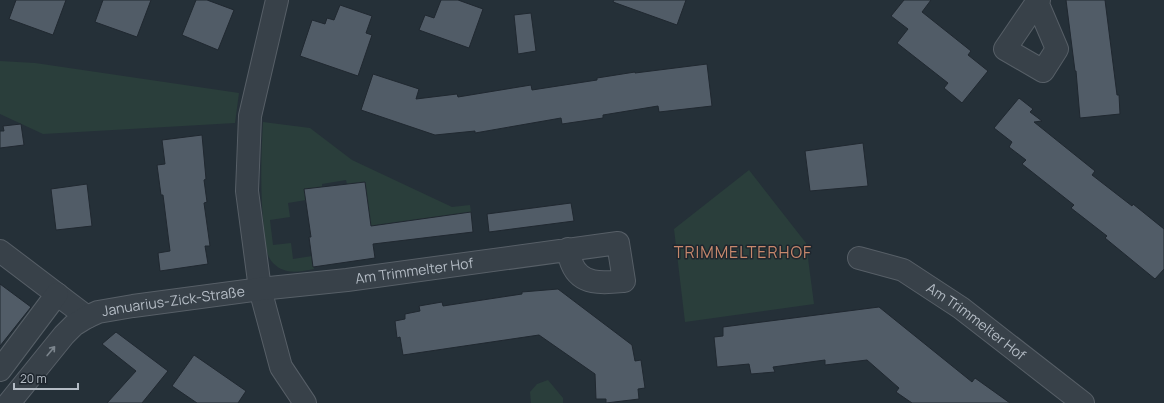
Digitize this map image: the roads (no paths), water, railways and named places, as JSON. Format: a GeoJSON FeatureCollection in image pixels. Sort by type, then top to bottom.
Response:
{"type":"FeatureCollection","features":[{"type":"Feature","properties":{"kind":"street"},"geometry":{"type":"LineString","coordinates":[[277,0],[250,116],[247,191],[260,290],[281,367],[305,403]]}},
{"type":"Feature","properties":{"kind":"street","name":"Am Trimmelter Hof"},"geometry":{"type":"LineString","coordinates":[[260,290],[347,280],[568,249]]}},
{"type":"Feature","properties":{"kind":"street","name":"Januarius-Zick-Straße"},"geometry":{"type":"LineString","coordinates":[[0,251],[87,317]]}},
{"type":"Feature","properties":{"kind":"street","name":"Am Trimmelter Hof"},"geometry":{"type":"LineString","coordinates":[[859,258],[903,270],[961,308],[1083,403]]}},
{"type":"Feature","properties":{"kind":"street","name":"Januarius-Zick-Straße"},"geometry":{"type":"LineString","coordinates":[[9,403],[64,335],[74,325],[98,312],[133,306],[260,290]]}},
{"type":"Feature","properties":{"kind":"street"},"geometry":{"type":"LineString","coordinates":[[0,370],[57,294]]}},
{"type":"Feature","properties":{"kind":"district","name":"TRIMMELTERHOF"},"geometry":{"type":"Point","coordinates":[743,252]}}]}
